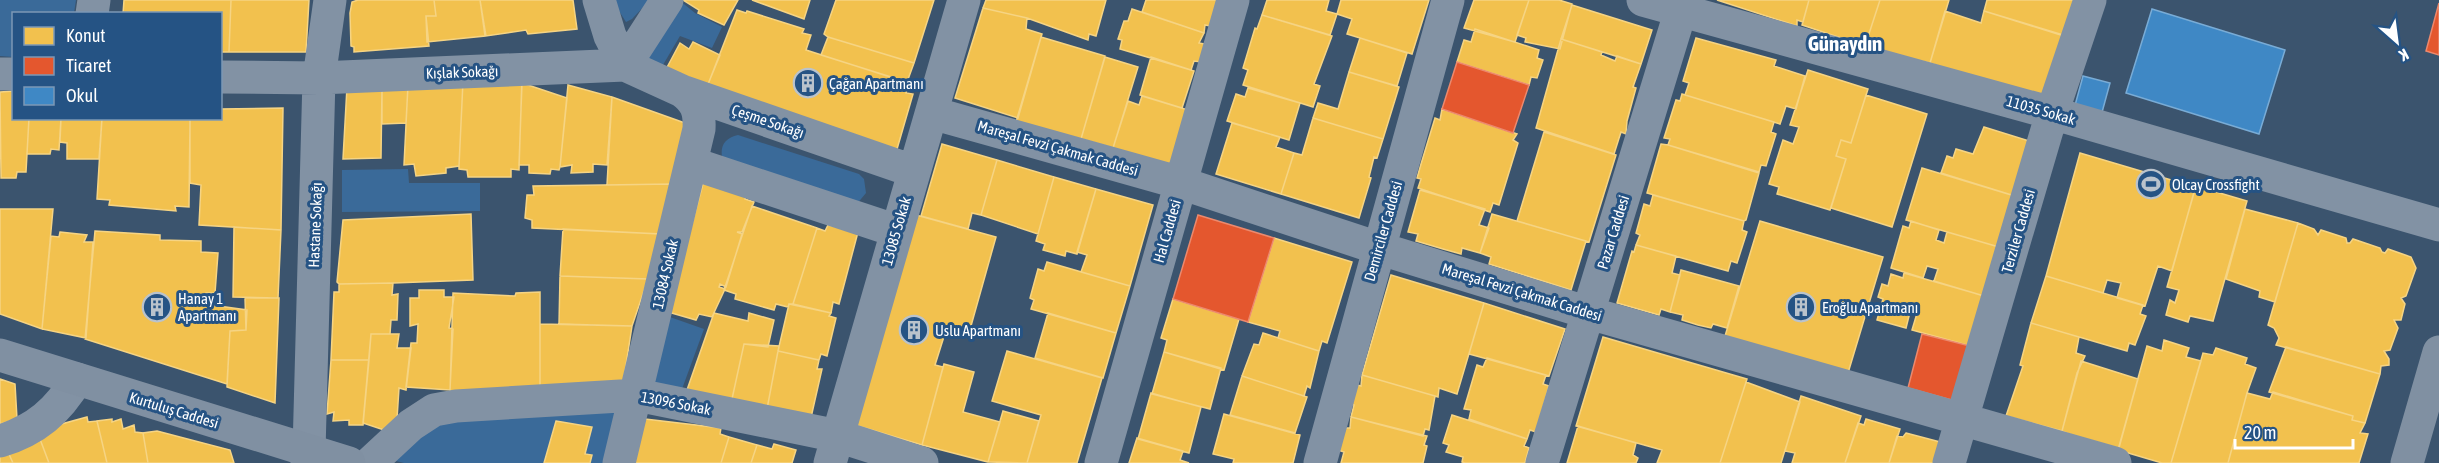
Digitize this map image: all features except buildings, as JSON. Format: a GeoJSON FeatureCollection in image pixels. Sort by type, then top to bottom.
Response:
{"type":"FeatureCollection","features":[{"type":"Feature","properties":{"kind":"main road"},"geometry":{"type":"LineString","coordinates":[[2407,463],[2439,352]]}},
{"type":"Feature","properties":{"kind":"main road","name":"Kurtuluş Caddesi"},"geometry":{"type":"LineString","coordinates":[[0,355],[308,457],[349,463]]}},
{"type":"Feature","properties":{"kind":"main road"},"geometry":{"type":"LineString","coordinates":[[2427,463],[2439,423]]}},
{"type":"Feature","properties":{"kind":"street","name":"Hastane Sokağı"},"geometry":{"type":"LineString","coordinates":[[308,457],[319,78],[330,0]]}},
{"type":"Feature","properties":{"kind":"street"},"geometry":{"type":"LineString","coordinates":[[599,0],[610,36],[625,65],[667,0]]}},
{"type":"Feature","properties":{"kind":"street","name":"13085 Sokak"},"geometry":{"type":"LineString","coordinates":[[834,449],[964,0]]}},
{"type":"Feature","properties":{"kind":"street","name":"Hal Caddesi"},"geometry":{"type":"LineString","coordinates":[[1101,463],[1233,0]]}},
{"type":"Feature","properties":{"kind":"street","name":"Demirciler Caddesi"},"geometry":{"type":"LineString","coordinates":[[1320,463],[1448,0]]}},
{"type":"Feature","properties":{"kind":"street","name":"11035 Sokak"},"geometry":{"type":"LineString","coordinates":[[1642,0],[1682,6],[2439,225]]}},
{"type":"Feature","properties":{"kind":"street","name":"Terziler Caddesi"},"geometry":{"type":"LineString","coordinates":[[1949,463],[2052,113],[2090,0]]}},
{"type":"Feature","properties":{"kind":"street","name":"Pazar Caddesi"},"geometry":{"type":"LineString","coordinates":[[1542,463],[1682,6]]}},
{"type":"Feature","properties":{"kind":"street","name":"Kışlak Sokağı"},"geometry":{"type":"LineString","coordinates":[[222,77],[319,78],[625,65]]}},
{"type":"Feature","properties":{"kind":"street","name":"Çeşme Sokağı"},"geometry":{"type":"LineString","coordinates":[[625,65],[682,91],[913,171]]}},
{"type":"Feature","properties":{"kind":"street","name":"13084 Sokak"},"geometry":{"type":"LineString","coordinates":[[620,463],[700,117],[696,104],[682,91]]}},
{"type":"Feature","properties":{"kind":"street","name":"Mareşal Fevzi Çakmak Caddesi"},"geometry":{"type":"LineString","coordinates":[[932,113],[1181,183],[1378,248],[1589,313],[2115,463]]}},
{"type":"Feature","properties":{"kind":"street"},"geometry":{"type":"LineString","coordinates":[[691,163],[897,231]]}},
{"type":"Feature","properties":{"kind":"street"},"geometry":{"type":"LineString","coordinates":[[0,441],[34,428],[50,416],[66,398],[77,379]]}},
{"type":"Feature","properties":{"kind":"street","name":"13096 Sokak"},"geometry":{"type":"LineString","coordinates":[[370,463],[411,425],[434,410],[456,406],[637,395],[834,449],[922,463]]}},
{"type":"Feature","properties":{"kind":"shaded area"},"geometry":{"type":"Polygon","coordinates":[[[0,0],[76,0],[74,12],[12,12],[12,57],[0,56],[0,0]]]}},
{"type":"Feature","properties":{"kind":"shaded area"},"geometry":{"type":"Polygon","coordinates":[[[612,0],[650,0],[632,19],[626,22],[612,0]]]}},
{"type":"Feature","properties":{"kind":"shaded area"},"geometry":{"type":"Polygon","coordinates":[[[679,0],[695,13],[722,27],[712,48],[680,36],[660,70],[636,59],[679,0]]]}},
{"type":"Feature","properties":{"kind":"shaded area"},"geometry":{"type":"Polygon","coordinates":[[[738,135],[859,174],[864,179],[866,193],[856,205],[723,161],[722,147],[729,138],[738,135]]]}},
{"type":"Feature","properties":{"kind":"shaded area"},"geometry":{"type":"Polygon","coordinates":[[[408,169],[409,183],[480,183],[480,211],[342,212],[342,170],[408,169]]]}},
{"type":"Feature","properties":{"kind":"shaded area"},"geometry":{"type":"Polygon","coordinates":[[[667,316],[704,329],[682,389],[648,384],[667,316]]]}},
{"type":"Feature","properties":{"kind":"shaded area"},"geometry":{"type":"Polygon","coordinates":[[[627,404],[611,463],[404,463],[392,460],[411,443],[442,423],[627,404]]]}},
{"type":"Feature","properties":{"kind":"place","name":"Çağan Apartmanı"},"geometry":{"type":"Point","coordinates":[808,83]}},
{"type":"Feature","properties":{"kind":"place","name":"Olcay Crossfight"},"geometry":{"type":"Point","coordinates":[2151,184]}},
{"type":"Feature","properties":{"kind":"place","name":"Hanay 1 Apartmanı"},"geometry":{"type":"Point","coordinates":[157,307]}},
{"type":"Feature","properties":{"kind":"place","name":"Eroğlu Apartmanı"},"geometry":{"type":"Point","coordinates":[1801,307]}},
{"type":"Feature","properties":{"kind":"place","name":"Uslu Apartmanı"},"geometry":{"type":"Point","coordinates":[914,330]}},
{"type":"Feature","properties":{"kind":"district","name":"Günaydın"},"geometry":{"type":"Point","coordinates":[1845,43]}}]}
